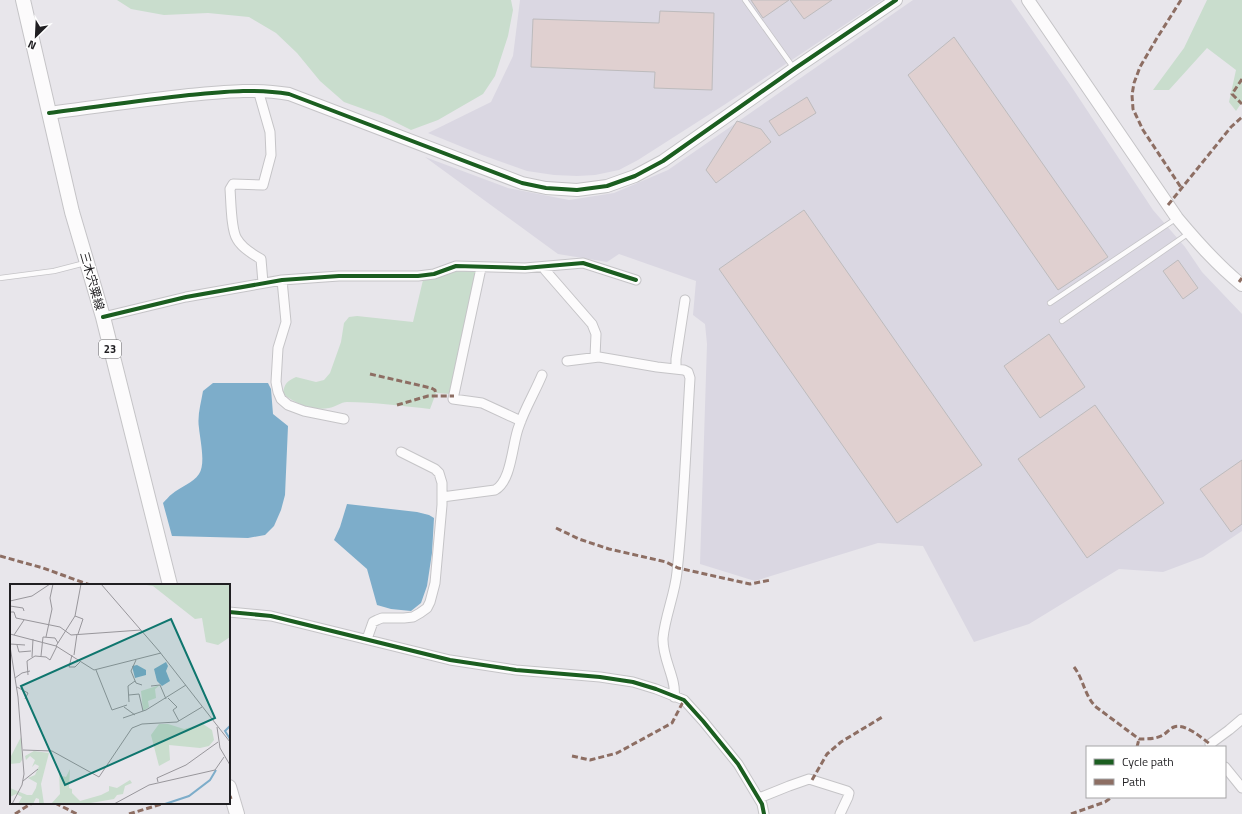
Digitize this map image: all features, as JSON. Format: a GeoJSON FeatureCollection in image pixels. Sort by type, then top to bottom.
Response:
{"type":"FeatureCollection","features":[{"type":"Feature","properties":{"kind":"main road","name":"三木宍粟線"},"geometry":{"type":"LineString","coordinates":[[23,0],[72,212],[103,317],[170,584]]}},
{"type":"Feature","properties":{"kind":"main road"},"geometry":{"type":"LineString","coordinates":[[230,791],[237,814]]}},
{"type":"Feature","properties":{"kind":"street"},"geometry":{"type":"LineString","coordinates":[[49,113],[153,99],[230,91],[274,91],[289,94],[522,183],[546,188],[577,190],[607,186],[635,176],[663,161],[794,69],[896,0]]}},
{"type":"Feature","properties":{"kind":"street"},"geometry":{"type":"LineString","coordinates":[[1028,0],[1177,218],[1199,245],[1242,285]]}},
{"type":"Feature","properties":{"kind":"street"},"geometry":{"type":"LineString","coordinates":[[258,90],[270,132],[271,155],[263,185],[233,184],[230,189],[234,232],[237,239],[251,254],[261,259],[263,283]]}},
{"type":"Feature","properties":{"kind":"street"},"geometry":{"type":"LineString","coordinates":[[103,317],[186,297],[282,280],[339,276],[418,276],[434,274],[456,266],[481,268],[525,268],[583,263],[636,280]]}},
{"type":"Feature","properties":{"kind":"street"},"geometry":{"type":"LineString","coordinates":[[545,267],[545,270],[592,324],[596,334],[595,357]]}},
{"type":"Feature","properties":{"kind":"street"},"geometry":{"type":"LineString","coordinates":[[481,268],[453,399],[482,402],[521,422]]}},
{"type":"Feature","properties":{"kind":"street"},"geometry":{"type":"LineString","coordinates":[[282,280],[286,322],[278,348],[276,382],[281,399],[288,405],[304,411],[344,419]]}},
{"type":"Feature","properties":{"kind":"street"},"geometry":{"type":"LineString","coordinates":[[676,369],[676,359],[685,300]]}},
{"type":"Feature","properties":{"kind":"street"},"geometry":{"type":"LineString","coordinates":[[567,361],[599,357],[684,370],[688,372],[690,378],[683,507],[677,574],[663,635],[663,647],[675,690],[674,697]]}},
{"type":"Feature","properties":{"kind":"street"},"geometry":{"type":"LineString","coordinates":[[442,497],[495,490],[503,484],[519,426],[542,375]]}},
{"type":"Feature","properties":{"kind":"street"},"geometry":{"type":"LineString","coordinates":[[367,639],[373,622],[382,618],[413,617],[427,608],[435,583],[442,482],[439,473],[435,469],[401,452]]}},
{"type":"Feature","properties":{"kind":"street"},"geometry":{"type":"LineString","coordinates":[[230,612],[271,616],[450,660],[516,670],[600,677],[633,682],[684,700],[738,764],[759,798],[764,814]]}},
{"type":"Feature","properties":{"kind":"street"},"geometry":{"type":"LineString","coordinates":[[1211,746],[1210,744],[1242,719]]}},
{"type":"Feature","properties":{"kind":"street"},"geometry":{"type":"LineString","coordinates":[[1226,768],[1242,788]]}},
{"type":"Feature","properties":{"kind":"street"},"geometry":{"type":"LineString","coordinates":[[759,798],[809,779],[847,791],[849,793],[840,814]]}},
{"type":"Feature","properties":{"kind":"lane"},"geometry":{"type":"LineString","coordinates":[[745,0],[794,69]]}},
{"type":"Feature","properties":{"kind":"lane"},"geometry":{"type":"LineString","coordinates":[[1050,303],[1177,218]]}},
{"type":"Feature","properties":{"kind":"lane"},"geometry":{"type":"LineString","coordinates":[[1062,321],[1189,233]]}},
{"type":"Feature","properties":{"kind":"lane"},"geometry":{"type":"LineString","coordinates":[[0,278],[54,271],[87,263]]}},
{"type":"Feature","properties":{"kind":"shaded area"},"geometry":{"type":"Polygon","coordinates":[[[520,0],[882,0],[638,160],[619,170],[595,175],[577,176],[554,175],[527,171],[428,133],[491,102],[513,56],[520,0]]]}},
{"type":"Feature","properties":{"kind":"shaded area"},"geometry":{"type":"Polygon","coordinates":[[[913,0],[1011,0],[1071,86],[1153,210],[1185,247],[1202,272],[1242,314],[1242,531],[1203,557],[1163,572],[1119,569],[1029,624],[974,642],[923,546],[878,543],[755,581],[700,564],[707,344],[705,324],[693,315],[696,281],[619,254],[607,262],[558,254],[425,157],[508,188],[569,200],[614,193],[668,170],[913,0]]]}},
{"type":"Feature","properties":{"kind":"green space"},"geometry":{"type":"Polygon","coordinates":[[[117,0],[511,0],[513,10],[508,36],[495,76],[483,94],[438,120],[411,130],[383,116],[344,102],[320,81],[297,53],[276,33],[249,17],[208,13],[164,15],[131,9],[117,0]]]}},
{"type":"Feature","properties":{"kind":"green space"},"geometry":{"type":"Polygon","coordinates":[[[1207,0],[1242,0],[1242,102],[1236,111],[1229,102],[1236,70],[1207,48],[1169,90],[1153,90],[1184,48],[1207,0]]]}},
{"type":"Feature","properties":{"kind":"green space"},"geometry":{"type":"Polygon","coordinates":[[[453,271],[477,271],[450,394],[436,393],[430,409],[378,403],[347,402],[323,409],[311,408],[293,401],[283,394],[286,383],[296,377],[316,382],[324,380],[330,373],[341,342],[344,323],[349,317],[357,316],[413,322],[423,280],[438,278],[453,271]]]}},
{"type":"Feature","properties":{"kind":"water"},"geometry":{"type":"Polygon","coordinates":[[[213,383],[268,383],[271,389],[273,414],[288,426],[285,495],[281,510],[274,526],[265,535],[248,538],[172,536],[163,503],[175,492],[193,480],[201,470],[202,458],[198,419],[203,391],[213,383]]]}},
{"type":"Feature","properties":{"kind":"water"},"geometry":{"type":"Polygon","coordinates":[[[347,504],[417,512],[434,518],[432,553],[427,586],[421,603],[411,611],[391,609],[377,605],[367,569],[334,540],[340,527],[347,504]]]}},
{"type":"Feature","properties":{"kind":"building"},"geometry":{"type":"Polygon","coordinates":[[[751,0],[789,0],[763,18],[751,0]]]}},
{"type":"Feature","properties":{"kind":"building"},"geometry":{"type":"Polygon","coordinates":[[[790,0],[832,0],[804,19],[790,0]]]}},
{"type":"Feature","properties":{"kind":"building"},"geometry":{"type":"Polygon","coordinates":[[[660,11],[714,13],[712,90],[654,88],[655,72],[531,67],[533,19],[659,23],[660,11]]]}},
{"type":"Feature","properties":{"kind":"building"},"geometry":{"type":"Polygon","coordinates":[[[954,37],[1108,257],[1058,290],[908,75],[954,37]]]}},
{"type":"Feature","properties":{"kind":"building"},"geometry":{"type":"Polygon","coordinates":[[[807,97],[816,113],[779,136],[769,121],[807,97]]]}},
{"type":"Feature","properties":{"kind":"building"},"geometry":{"type":"Polygon","coordinates":[[[737,121],[761,129],[771,142],[716,183],[706,170],[737,121]]]}},
{"type":"Feature","properties":{"kind":"building"},"geometry":{"type":"Polygon","coordinates":[[[804,210],[982,465],[897,523],[719,269],[804,210]]]}},
{"type":"Feature","properties":{"kind":"building"},"geometry":{"type":"Polygon","coordinates":[[[1178,260],[1198,288],[1183,299],[1163,271],[1178,260]]]}},
{"type":"Feature","properties":{"kind":"building"},"geometry":{"type":"Polygon","coordinates":[[[1049,334],[1085,387],[1040,418],[1004,366],[1049,334]]]}},
{"type":"Feature","properties":{"kind":"building"},"geometry":{"type":"Polygon","coordinates":[[[1095,405],[1164,503],[1087,558],[1018,459],[1095,405]]]}},
{"type":"Feature","properties":{"kind":"building"},"geometry":{"type":"Polygon","coordinates":[[[1242,460],[1242,524],[1231,532],[1200,489],[1242,460]]]}},
{"type":"Feature","properties":{"kind":"marked path"},"geometry":{"type":"LineString","coordinates":[[1181,0],[1140,67],[1134,83],[1132,95],[1133,109],[1143,130],[1182,189]]}},
{"type":"Feature","properties":{"kind":"marked path"},"geometry":{"type":"LineString","coordinates":[[1242,79],[1232,94],[1242,104]]}},
{"type":"Feature","properties":{"kind":"marked path"},"geometry":{"type":"LineString","coordinates":[[1168,205],[1231,127],[1242,117]]}},
{"type":"Feature","properties":{"kind":"marked path"},"geometry":{"type":"LineString","coordinates":[[1239,282],[1242,278]]}},
{"type":"Feature","properties":{"kind":"marked path"},"geometry":{"type":"LineString","coordinates":[[370,374],[431,388],[435,390],[436,396]]}},
{"type":"Feature","properties":{"kind":"marked path"},"geometry":{"type":"LineString","coordinates":[[397,405],[428,396],[454,396]]}},
{"type":"Feature","properties":{"kind":"marked path"},"geometry":{"type":"LineString","coordinates":[[556,528],[579,539],[609,549],[666,562],[678,568],[750,584],[771,580]]}},
{"type":"Feature","properties":{"kind":"marked path"},"geometry":{"type":"LineString","coordinates":[[0,556],[43,568],[87,584]]}},
{"type":"Feature","properties":{"kind":"marked path"},"geometry":{"type":"LineString","coordinates":[[1074,667],[1089,698],[1096,707],[1139,739],[1159,737],[1172,728],[1178,726],[1188,729],[1210,744]]}},
{"type":"Feature","properties":{"kind":"marked path"},"geometry":{"type":"LineString","coordinates":[[572,756],[590,760],[617,753],[672,723],[684,700]]}},
{"type":"Feature","properties":{"kind":"marked path"},"geometry":{"type":"LineString","coordinates":[[812,780],[827,754],[841,742],[884,716]]}},
{"type":"Feature","properties":{"kind":"marked path"},"geometry":{"type":"LineString","coordinates":[[1137,746],[1139,739]]}},
{"type":"Feature","properties":{"kind":"marked path"},"geometry":{"type":"LineString","coordinates":[[1071,814],[1105,802],[1111,798]]}},
{"type":"Feature","properties":{"kind":"marked path"},"geometry":{"type":"LineString","coordinates":[[15,814],[30,804]]}},
{"type":"Feature","properties":{"kind":"marked path"},"geometry":{"type":"LineString","coordinates":[[57,804],[77,814]]}},
{"type":"Feature","properties":{"kind":"marked path"},"geometry":{"type":"LineString","coordinates":[[129,814],[162,804]]}},
{"type":"Feature","properties":{"kind":"cycle path"},"geometry":{"type":"LineString","coordinates":[[49,113],[201,94],[239,91],[276,92],[289,94],[522,183],[546,188],[577,190],[607,186],[635,176],[663,161],[794,69],[896,0]]}},
{"type":"Feature","properties":{"kind":"cycle path"},"geometry":{"type":"LineString","coordinates":[[103,317],[186,297],[282,280],[339,276],[418,276],[434,274],[456,266],[525,268],[583,263],[636,280]]}},
{"type":"Feature","properties":{"kind":"cycle path"},"geometry":{"type":"LineString","coordinates":[[230,612],[271,616],[450,660],[516,670],[600,677],[633,682],[656,689],[684,700],[703,721],[738,764],[762,804],[764,814]]}}]}
